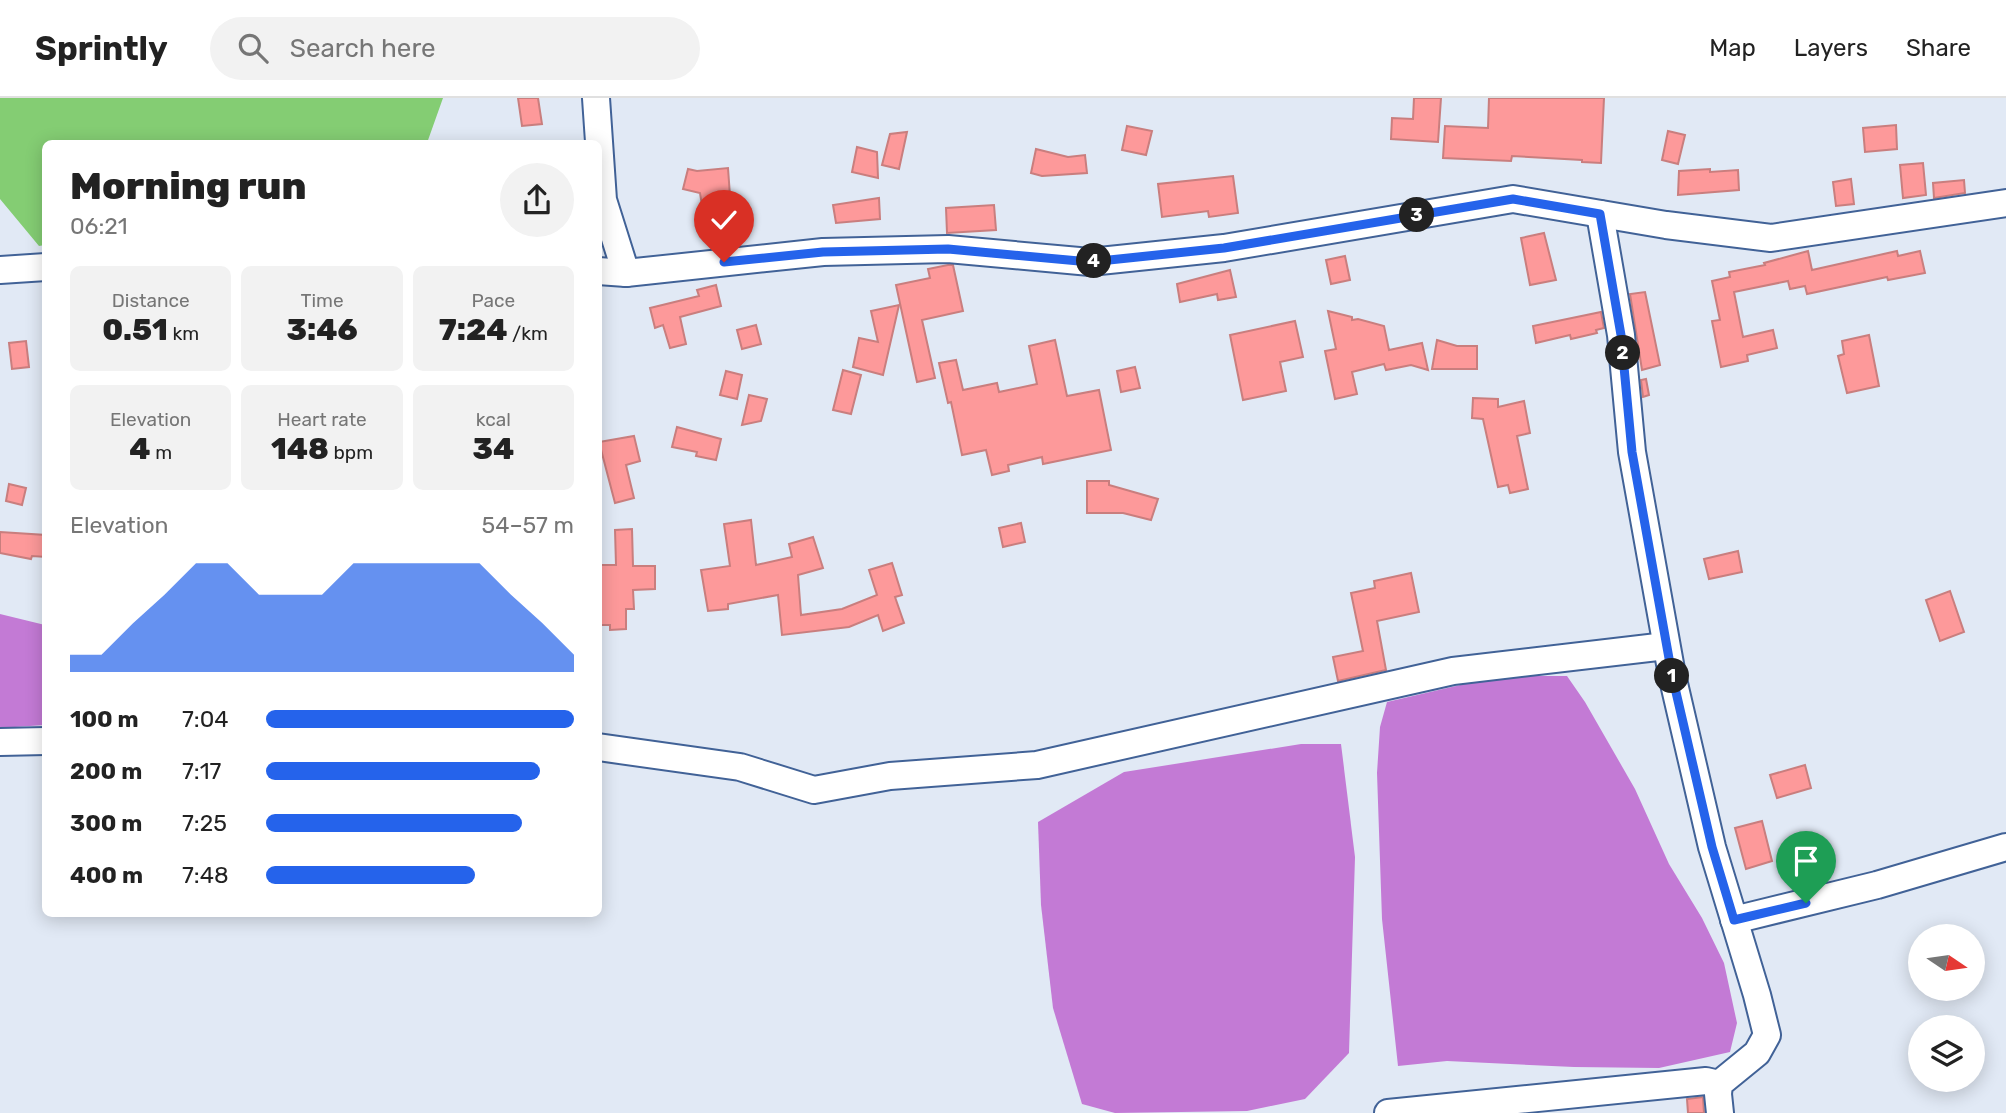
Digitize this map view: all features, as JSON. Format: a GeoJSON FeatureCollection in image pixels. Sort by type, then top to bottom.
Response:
{"type":"FeatureCollection","features":[{"type":"Feature","properties":{"kind":"street"},"geometry":{"type":"LineString","coordinates":[[596,98],[599,140]]}},
{"type":"Feature","properties":{"kind":"street"},"geometry":{"type":"LineString","coordinates":[[602,185],[603,200],[626,273]]}},
{"type":"Feature","properties":{"kind":"street"},"geometry":{"type":"LineString","coordinates":[[602,271],[626,273],[823,252],[948,249],[1090,262],[1224,248],[1513,199],[1666,225],[1771,238],[2006,203]]}},
{"type":"Feature","properties":{"kind":"street"},"geometry":{"type":"LineString","coordinates":[[1600,214],[1621,335],[1632,452],[1667,646],[1712,847],[1767,1035],[1757,1053],[1719,1084],[1720,1113]]}},
{"type":"Feature","properties":{"kind":"street"},"geometry":{"type":"LineString","coordinates":[[0,270],[42,267]]}},
{"type":"Feature","properties":{"kind":"street"},"geometry":{"type":"LineString","coordinates":[[602,748],[740,767],[814,790],[890,776],[1037,765],[1452,671],[1667,646]]}},
{"type":"Feature","properties":{"kind":"street"},"geometry":{"type":"LineString","coordinates":[[0,742],[42,741]]}},
{"type":"Feature","properties":{"kind":"street"},"geometry":{"type":"LineString","coordinates":[[1734,920],[1877,885],[2006,847]]}},
{"type":"Feature","properties":{"kind":"street"},"geometry":{"type":"LineString","coordinates":[[1388,1113],[1706,1081],[1719,1084]]}},
{"type":"Feature","properties":{"kind":"green space"},"geometry":{"type":"Polygon","coordinates":[[[0,98],[443,98],[428,140],[42,140],[42,246],[39,246],[0,199],[0,98]]]}},
{"type":"Feature","properties":{"kind":"shaded area"},"geometry":{"type":"Polygon","coordinates":[[[0,614],[42,624],[42,725],[0,728],[0,614]]]}},
{"type":"Feature","properties":{"kind":"shaded area"},"geometry":{"type":"Polygon","coordinates":[[[1499,676],[1567,676],[1585,702],[1635,789],[1669,864],[1702,918],[1724,963],[1737,1023],[1730,1052],[1659,1068],[1447,1061],[1398,1066],[1382,919],[1377,773],[1380,727],[1387,702],[1499,676]]]}},
{"type":"Feature","properties":{"kind":"shaded area"},"geometry":{"type":"Polygon","coordinates":[[[1301,744],[1341,744],[1355,857],[1349,1053],[1305,1099],[1247,1111],[1115,1113],[1082,1104],[1053,1008],[1041,905],[1038,822],[1124,772],[1301,744]]]}},
{"type":"Feature","properties":{"kind":"building"},"geometry":{"type":"Polygon","coordinates":[[[518,98],[538,98],[542,124],[522,126],[518,98]]]}},
{"type":"Feature","properties":{"kind":"building"},"geometry":{"type":"Polygon","coordinates":[[[1414,98],[1441,98],[1438,142],[1391,139],[1392,118],[1413,119],[1414,98]]]}},
{"type":"Feature","properties":{"kind":"building"},"geometry":{"type":"Polygon","coordinates":[[[1489,98],[1604,98],[1601,163],[1512,156],[1511,161],[1443,158],[1445,126],[1488,128],[1489,98]]]}},
{"type":"Feature","properties":{"kind":"building"},"geometry":{"type":"Polygon","coordinates":[[[1896,125],[1897,149],[1865,152],[1863,128],[1896,125]]]}},
{"type":"Feature","properties":{"kind":"building"},"geometry":{"type":"Polygon","coordinates":[[[1127,126],[1152,131],[1146,155],[1122,150],[1127,126]]]}},
{"type":"Feature","properties":{"kind":"building"},"geometry":{"type":"Polygon","coordinates":[[[1668,131],[1685,135],[1678,164],[1662,160],[1668,131]]]}},
{"type":"Feature","properties":{"kind":"building"},"geometry":{"type":"Polygon","coordinates":[[[907,132],[899,169],[882,165],[890,134],[907,132]]]}},
{"type":"Feature","properties":{"kind":"building"},"geometry":{"type":"Polygon","coordinates":[[[857,147],[877,152],[878,178],[852,172],[857,147]]]}},
{"type":"Feature","properties":{"kind":"building"},"geometry":{"type":"Polygon","coordinates":[[[1036,149],[1068,157],[1085,155],[1087,173],[1042,176],[1031,173],[1036,149]]]}},
{"type":"Feature","properties":{"kind":"building"},"geometry":{"type":"Polygon","coordinates":[[[1923,163],[1926,195],[1903,198],[1900,165],[1923,163]]]}},
{"type":"Feature","properties":{"kind":"building"},"geometry":{"type":"Polygon","coordinates":[[[728,168],[730,196],[722,197],[728,232],[707,236],[700,193],[683,189],[688,169],[697,171],[728,168]]]}},
{"type":"Feature","properties":{"kind":"building"},"geometry":{"type":"Polygon","coordinates":[[[1710,169],[1710,172],[1738,170],[1739,190],[1678,195],[1679,171],[1710,169]]]}},
{"type":"Feature","properties":{"kind":"building"},"geometry":{"type":"Polygon","coordinates":[[[1233,176],[1238,213],[1209,217],[1208,211],[1162,217],[1158,184],[1233,176]]]}},
{"type":"Feature","properties":{"kind":"building"},"geometry":{"type":"Polygon","coordinates":[[[1851,179],[1854,204],[1836,206],[1833,182],[1851,179]]]}},
{"type":"Feature","properties":{"kind":"building"},"geometry":{"type":"Polygon","coordinates":[[[1964,180],[1965,193],[1934,198],[1933,183],[1964,180]]]}},
{"type":"Feature","properties":{"kind":"building"},"geometry":{"type":"Polygon","coordinates":[[[879,198],[880,219],[836,223],[833,205],[879,198]]]}},
{"type":"Feature","properties":{"kind":"building"},"geometry":{"type":"Polygon","coordinates":[[[994,205],[996,230],[947,233],[946,208],[994,205]]]}},
{"type":"Feature","properties":{"kind":"building"},"geometry":{"type":"Polygon","coordinates":[[[1544,233],[1556,280],[1530,285],[1521,238],[1544,233]]]}},
{"type":"Feature","properties":{"kind":"building"},"geometry":{"type":"Polygon","coordinates":[[[1808,251],[1812,270],[1897,251],[1898,256],[1920,251],[1925,273],[1888,280],[1887,277],[1807,294],[1805,286],[1790,289],[1788,281],[1734,292],[1743,337],[1773,330],[1777,348],[1747,355],[1748,361],[1721,367],[1712,321],[1720,320],[1712,281],[1730,277],[1729,272],[1765,265],[1764,263],[1808,251]]]}},
{"type":"Feature","properties":{"kind":"building"},"geometry":{"type":"Polygon","coordinates":[[[1345,256],[1350,280],[1331,284],[1326,260],[1345,256]]]}},
{"type":"Feature","properties":{"kind":"building"},"geometry":{"type":"Polygon","coordinates":[[[953,265],[963,311],[922,320],[935,378],[917,382],[896,285],[930,278],[928,269],[953,265]]]}},
{"type":"Feature","properties":{"kind":"building"},"geometry":{"type":"Polygon","coordinates":[[[1230,270],[1236,297],[1218,300],[1217,294],[1180,302],[1177,284],[1230,270]]]}},
{"type":"Feature","properties":{"kind":"building"},"geometry":{"type":"Polygon","coordinates":[[[716,285],[721,306],[680,317],[686,344],[670,348],[663,325],[655,328],[650,308],[699,296],[697,290],[716,285]]]}},
{"type":"Feature","properties":{"kind":"building"},"geometry":{"type":"Polygon","coordinates":[[[1645,292],[1660,365],[1642,370],[1630,294],[1645,292]]]}},
{"type":"Feature","properties":{"kind":"building"},"geometry":{"type":"Polygon","coordinates":[[[899,305],[883,375],[853,367],[859,338],[878,342],[871,311],[899,305]]]}},
{"type":"Feature","properties":{"kind":"building"},"geometry":{"type":"Polygon","coordinates":[[[1328,311],[1352,317],[1352,320],[1384,326],[1389,350],[1422,343],[1428,370],[1411,365],[1386,370],[1384,364],[1352,372],[1357,394],[1335,399],[1325,351],[1336,349],[1328,311]]]}},
{"type":"Feature","properties":{"kind":"building"},"geometry":{"type":"Polygon","coordinates":[[[1601,312],[1604,328],[1596,330],[1597,333],[1571,339],[1570,335],[1536,343],[1533,326],[1601,312]]]}},
{"type":"Feature","properties":{"kind":"building"},"geometry":{"type":"Polygon","coordinates":[[[1295,321],[1303,357],[1280,362],[1286,391],[1243,400],[1230,335],[1295,321]]]}},
{"type":"Feature","properties":{"kind":"building"},"geometry":{"type":"Polygon","coordinates":[[[756,325],[761,344],[742,349],[737,330],[756,325]]]}},
{"type":"Feature","properties":{"kind":"building"},"geometry":{"type":"Polygon","coordinates":[[[1869,335],[1879,386],[1847,393],[1838,356],[1844,354],[1842,341],[1869,335]]]}},
{"type":"Feature","properties":{"kind":"building"},"geometry":{"type":"Polygon","coordinates":[[[1055,340],[1067,396],[1099,390],[1111,450],[1043,464],[1042,457],[1008,465],[1009,471],[992,475],[986,450],[962,455],[951,402],[948,403],[939,363],[956,360],[963,390],[997,383],[999,392],[1037,384],[1029,346],[1055,340]]]}},
{"type":"Feature","properties":{"kind":"building"},"geometry":{"type":"Polygon","coordinates":[[[1437,340],[1457,346],[1477,346],[1477,369],[1432,369],[1437,340]]]}},
{"type":"Feature","properties":{"kind":"building"},"geometry":{"type":"Polygon","coordinates":[[[26,341],[29,367],[12,369],[9,343],[26,341]]]}},
{"type":"Feature","properties":{"kind":"building"},"geometry":{"type":"Polygon","coordinates":[[[1135,367],[1140,388],[1121,392],[1117,371],[1135,367]]]}},
{"type":"Feature","properties":{"kind":"building"},"geometry":{"type":"Polygon","coordinates":[[[843,370],[861,375],[851,414],[833,410],[843,370]]]}},
{"type":"Feature","properties":{"kind":"building"},"geometry":{"type":"Polygon","coordinates":[[[726,371],[742,375],[737,399],[720,395],[726,371]]]}},
{"type":"Feature","properties":{"kind":"building"},"geometry":{"type":"Polygon","coordinates":[[[1646,379],[1649,395],[1643,397],[1641,380],[1646,379]]]}},
{"type":"Feature","properties":{"kind":"building"},"geometry":{"type":"Polygon","coordinates":[[[749,395],[767,399],[761,421],[742,425],[749,395]]]}},
{"type":"Feature","properties":{"kind":"building"},"geometry":{"type":"Polygon","coordinates":[[[1473,398],[1498,399],[1498,407],[1524,401],[1530,433],[1517,436],[1528,489],[1510,493],[1508,485],[1498,487],[1483,419],[1472,418],[1473,398]]]}},
{"type":"Feature","properties":{"kind":"building"},"geometry":{"type":"Polygon","coordinates":[[[677,427],[721,439],[716,460],[696,456],[697,452],[672,447],[677,427]]]}},
{"type":"Feature","properties":{"kind":"building"},"geometry":{"type":"Polygon","coordinates":[[[634,436],[640,461],[626,465],[634,498],[615,503],[602,453],[602,441],[634,436]]]}},
{"type":"Feature","properties":{"kind":"building"},"geometry":{"type":"Polygon","coordinates":[[[1087,481],[1109,481],[1109,485],[1158,499],[1151,520],[1123,513],[1087,513],[1087,481]]]}},
{"type":"Feature","properties":{"kind":"building"},"geometry":{"type":"Polygon","coordinates":[[[9,484],[26,488],[22,505],[6,501],[9,484]]]}},
{"type":"Feature","properties":{"kind":"building"},"geometry":{"type":"Polygon","coordinates":[[[751,520],[756,565],[792,557],[789,544],[813,537],[823,568],[798,575],[801,615],[842,609],[877,595],[869,570],[892,563],[902,595],[895,597],[904,623],[883,631],[878,615],[849,627],[782,635],[778,595],[728,604],[728,609],[708,611],[701,570],[730,566],[724,524],[751,520]]]}},
{"type":"Feature","properties":{"kind":"building"},"geometry":{"type":"Polygon","coordinates":[[[1021,523],[1025,542],[1003,547],[999,528],[1021,523]]]}},
{"type":"Feature","properties":{"kind":"building"},"geometry":{"type":"Polygon","coordinates":[[[632,529],[633,566],[655,566],[655,589],[633,590],[634,609],[626,609],[626,629],[610,630],[610,625],[602,625],[602,565],[616,565],[615,530],[632,529]]]}},
{"type":"Feature","properties":{"kind":"building"},"geometry":{"type":"Polygon","coordinates":[[[0,532],[42,535],[42,557],[32,556],[31,559],[0,553],[0,532]]]}},
{"type":"Feature","properties":{"kind":"building"},"geometry":{"type":"Polygon","coordinates":[[[1738,551],[1742,572],[1709,579],[1704,559],[1738,551]]]}},
{"type":"Feature","properties":{"kind":"building"},"geometry":{"type":"Polygon","coordinates":[[[1411,573],[1419,612],[1377,621],[1386,670],[1338,681],[1333,657],[1363,651],[1351,593],[1375,588],[1374,581],[1411,573]]]}},
{"type":"Feature","properties":{"kind":"building"},"geometry":{"type":"Polygon","coordinates":[[[1950,591],[1964,632],[1940,641],[1926,600],[1950,591]]]}},
{"type":"Feature","properties":{"kind":"building"},"geometry":{"type":"Polygon","coordinates":[[[1805,765],[1811,788],[1777,798],[1770,775],[1805,765]]]}},
{"type":"Feature","properties":{"kind":"building"},"geometry":{"type":"Polygon","coordinates":[[[1762,821],[1772,861],[1746,869],[1735,828],[1762,821]]]}},
{"type":"Feature","properties":{"kind":"building"},"geometry":{"type":"Polygon","coordinates":[[[1703,1097],[1704,1113],[1688,1113],[1687,1099],[1703,1097]]]}},
{"type":"Feature","properties":{"kind":"route"},"geometry":{"type":"LineString","coordinates":[[724,262],[823,252],[948,249],[1090,262],[1224,248],[1513,199],[1600,214],[1621,335],[1632,452],[1672,675],[1712,847],[1734,920],[1806,903]]}}]}
